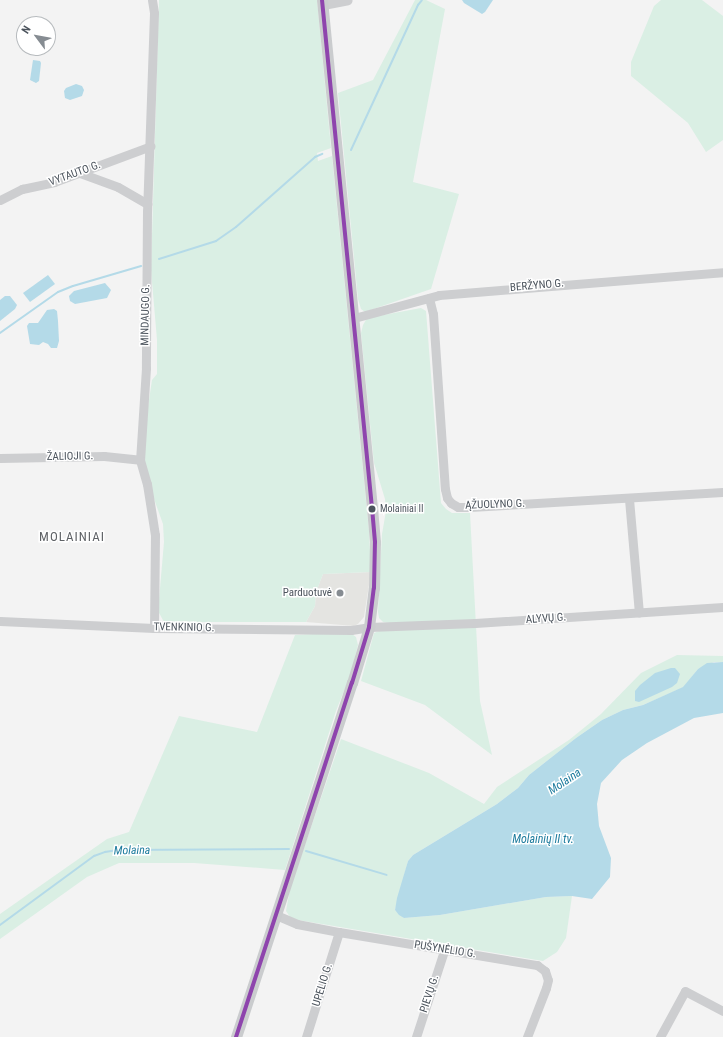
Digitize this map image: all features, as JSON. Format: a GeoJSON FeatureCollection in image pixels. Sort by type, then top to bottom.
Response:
{"type":"FeatureCollection","features":[{"type":"Feature","properties":{"kind":"main road"},"geometry":{"type":"LineString","coordinates":[[236,1037],[369,627],[374,588],[375,542],[322,3]]}},
{"type":"Feature","properties":{"kind":"street","name":"MINDAUGO G."},"geometry":{"type":"LineString","coordinates":[[152,0],[154,13],[148,204],[146,368],[140,460],[147,484],[155,536],[154,628]]}},
{"type":"Feature","properties":{"kind":"street"},"geometry":{"type":"LineString","coordinates":[[322,3],[348,0]]}},
{"type":"Feature","properties":{"kind":"street","name":"VYTAUTO G."},"geometry":{"type":"LineString","coordinates":[[0,200],[22,189],[54,182],[151,146]]}},
{"type":"Feature","properties":{"kind":"street"},"geometry":{"type":"LineString","coordinates":[[80,173],[118,188],[148,204]]}},
{"type":"Feature","properties":{"kind":"street","name":"BERŽYNO G."},"geometry":{"type":"LineString","coordinates":[[354,318],[429,298],[503,289],[723,272]]}},
{"type":"Feature","properties":{"kind":"street","name":"ĄŽUOLYNO G."},"geometry":{"type":"LineString","coordinates":[[429,298],[433,314],[445,489],[447,498],[451,503],[458,507],[470,507],[629,499],[723,492]]}},
{"type":"Feature","properties":{"kind":"street","name":"ŽALIOJI G."},"geometry":{"type":"LineString","coordinates":[[0,458],[104,456],[140,460]]}},
{"type":"Feature","properties":{"kind":"street"},"geometry":{"type":"LineString","coordinates":[[629,499],[639,613]]}},
{"type":"Feature","properties":{"kind":"street","name":"ALYVŲ G."},"geometry":{"type":"LineString","coordinates":[[369,627],[475,623],[723,607]]}},
{"type":"Feature","properties":{"kind":"street","name":"TVENKINIO G."},"geometry":{"type":"LineString","coordinates":[[0,621],[154,628],[351,630],[369,627]]}},
{"type":"Feature","properties":{"kind":"street","name":"PUŠYNĖLIO G."},"geometry":{"type":"LineString","coordinates":[[276,915],[297,924],[444,951],[537,965],[545,971],[548,980],[526,1037]]}},
{"type":"Feature","properties":{"kind":"street","name":"UPELIO G."},"geometry":{"type":"LineString","coordinates":[[306,1037],[339,932]]}},
{"type":"Feature","properties":{"kind":"street","name":"PIEVŲ G."},"geometry":{"type":"LineString","coordinates":[[416,1037],[444,951]]}},
{"type":"Feature","properties":{"kind":"street"},"geometry":{"type":"LineString","coordinates":[[660,1037],[685,991],[723,1011]]}},
{"type":"Feature","properties":{"kind":"shaded area"},"geometry":{"type":"Polygon","coordinates":[[[371,572],[364,617],[358,624],[354,626],[306,622],[315,606],[316,592],[323,574],[371,572]]]}},
{"type":"Feature","properties":{"kind":"green space"},"geometry":{"type":"Polygon","coordinates":[[[159,0],[317,0],[331,148],[317,153],[318,161],[332,156],[369,531],[371,572],[323,574],[316,592],[315,606],[306,622],[164,622],[158,611],[164,542],[163,524],[140,460],[152,380],[157,374],[157,340],[151,270],[159,0]]]}},
{"type":"Feature","properties":{"kind":"green space"},"geometry":{"type":"Polygon","coordinates":[[[415,0],[426,0],[445,9],[413,182],[459,194],[431,289],[365,312],[361,309],[358,299],[338,93],[373,80],[415,0]]]}},
{"type":"Feature","properties":{"kind":"green space"},"geometry":{"type":"Polygon","coordinates":[[[661,0],[702,0],[723,16],[723,140],[706,152],[688,123],[631,76],[631,62],[654,6],[661,0]]]}},
{"type":"Feature","properties":{"kind":"green space"},"geometry":{"type":"Polygon","coordinates":[[[421,308],[426,311],[441,503],[452,513],[470,513],[480,701],[492,755],[425,705],[361,681],[374,633],[384,629],[390,623],[383,622],[379,618],[378,612],[382,534],[386,511],[385,499],[374,463],[361,333],[367,318],[421,308]]]}},
{"type":"Feature","properties":{"kind":"green space"},"geometry":{"type":"Polygon","coordinates":[[[349,632],[356,637],[358,645],[351,673],[336,711],[285,870],[194,863],[119,863],[87,877],[0,939],[0,914],[107,839],[129,832],[179,716],[257,732],[295,635],[349,632]]]}},
{"type":"Feature","properties":{"kind":"green space"},"geometry":{"type":"Polygon","coordinates":[[[677,655],[723,656],[723,662],[714,662],[698,669],[684,687],[643,705],[623,710],[602,720],[576,738],[529,775],[518,788],[497,804],[413,855],[408,861],[395,910],[404,918],[440,915],[546,897],[572,896],[566,938],[557,952],[543,961],[298,920],[290,917],[286,911],[290,889],[341,739],[429,773],[484,804],[497,787],[569,740],[601,714],[641,673],[677,655]]]}},
{"type":"Feature","properties":{"kind":"water"},"geometry":{"type":"Polygon","coordinates":[[[462,0],[493,0],[482,14],[464,3],[462,0]]]}},
{"type":"Feature","properties":{"kind":"water"},"geometry":{"type":"Polygon","coordinates":[[[33,60],[40,61],[41,63],[39,81],[36,83],[30,80],[33,60]]]}},
{"type":"Feature","properties":{"kind":"water"},"geometry":{"type":"Polygon","coordinates":[[[76,84],[82,86],[84,90],[82,96],[70,100],[65,98],[64,91],[66,88],[76,84]]]}},
{"type":"Feature","properties":{"kind":"water"},"geometry":{"type":"Polygon","coordinates":[[[48,275],[55,284],[30,302],[23,293],[48,275]]]}},
{"type":"Feature","properties":{"kind":"water"},"geometry":{"type":"Polygon","coordinates":[[[105,283],[111,290],[107,298],[75,304],[70,301],[69,296],[74,291],[105,283]]]}},
{"type":"Feature","properties":{"kind":"water"},"geometry":{"type":"Polygon","coordinates":[[[5,296],[10,296],[17,305],[15,309],[0,321],[0,300],[5,296]]]}},
{"type":"Feature","properties":{"kind":"water"},"geometry":{"type":"Polygon","coordinates":[[[54,309],[57,311],[58,321],[59,341],[57,348],[51,348],[48,344],[43,342],[39,345],[30,344],[27,326],[29,323],[38,323],[47,310],[54,309]]]}},
{"type":"Feature","properties":{"kind":"water","name":"Molainių II tv."},"geometry":{"type":"Polygon","coordinates":[[[723,662],[723,713],[694,718],[647,743],[622,760],[601,783],[597,804],[599,826],[611,858],[610,877],[592,899],[572,896],[546,897],[440,915],[404,918],[395,910],[408,861],[413,855],[497,804],[518,788],[529,775],[576,738],[602,720],[623,710],[643,705],[683,687],[698,669],[707,663],[723,662]]]}},
{"type":"Feature","properties":{"kind":"water"},"geometry":{"type":"Polygon","coordinates":[[[675,668],[680,674],[677,683],[672,687],[639,702],[635,701],[635,691],[640,685],[655,673],[675,668]]]}},
{"type":"Feature","properties":{"kind":"waterway"},"geometry":{"type":"LineString","coordinates":[[351,150],[418,5],[422,0]]}},
{"type":"Feature","properties":{"kind":"waterway"},"geometry":{"type":"LineString","coordinates":[[159,259],[216,241],[236,227],[315,157],[322,154]]}},
{"type":"Feature","properties":{"kind":"waterway"},"geometry":{"type":"LineString","coordinates":[[0,333],[58,292],[73,286],[141,266]]}},
{"type":"Feature","properties":{"kind":"waterway","name":"Molaina"},"geometry":{"type":"LineString","coordinates":[[0,925],[94,856],[105,852],[118,850],[289,849]]}},
{"type":"Feature","properties":{"kind":"waterway","name":"Molaina"},"geometry":{"type":"LineString","coordinates":[[306,851],[387,875]]}},
{"type":"Feature","properties":{"kind":"transit line"},"geometry":{"type":"LineString","coordinates":[[236,1037],[352,683],[369,627],[374,588],[375,542],[372,508],[322,0]]}},
{"type":"Feature","properties":{"kind":"place","name":"Molainiai II"},"geometry":{"type":"Point","coordinates":[372,509]}},
{"type":"Feature","properties":{"kind":"place","name":"Parduotuvė"},"geometry":{"type":"Point","coordinates":[340,593]}},
{"type":"Feature","properties":{"kind":"district","name":"MOLAINIAI"},"geometry":{"type":"Point","coordinates":[72,537]}}]}
